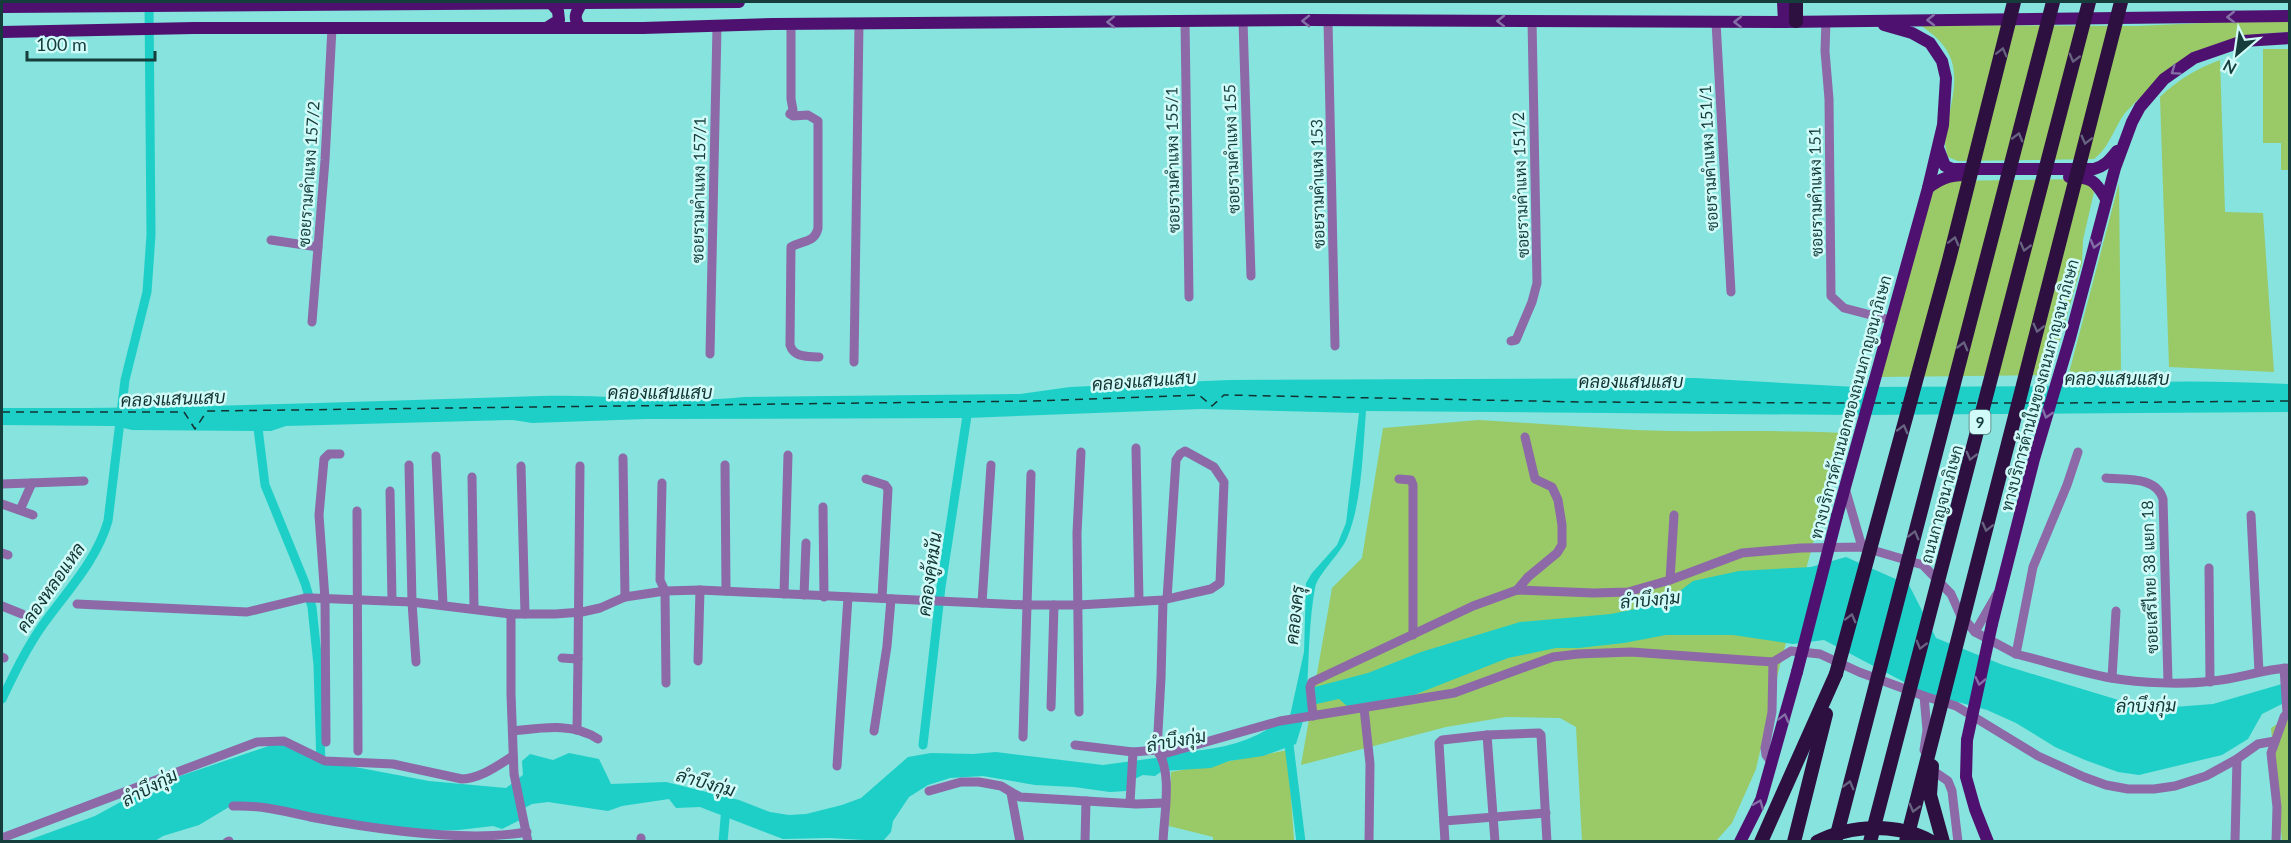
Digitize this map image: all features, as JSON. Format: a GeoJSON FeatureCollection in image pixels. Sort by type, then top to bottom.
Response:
{"type":"FeatureCollection","features":[{"type":"Feature","properties":{"kind":"highway"},"geometry":{"type":"LineString","coordinates":[[1790,22],[1796,2]]}},
{"type":"Feature","properties":{"kind":"highway"},"geometry":{"type":"LineString","coordinates":[[1794,842],[1836,674],[1949,260],[2014,2]]}},
{"type":"Feature","properties":{"kind":"highway","name":"ถนนกาญจนาภิเษก"},"geometry":{"type":"LineString","coordinates":[[1835,842],[2053,2]]}},
{"type":"Feature","properties":{"kind":"highway","name":"ถนนกาญจนาภิเษก"},"geometry":{"type":"LineString","coordinates":[[1870,842],[2089,2]]}},
{"type":"Feature","properties":{"kind":"highway"},"geometry":{"type":"LineString","coordinates":[[1906,842],[2121,2]]}},
{"type":"Feature","properties":{"kind":"highway"},"geometry":{"type":"LineString","coordinates":[[1761,842],[1836,674]]}},
{"type":"Feature","properties":{"kind":"highway"},"geometry":{"type":"LineString","coordinates":[[1940,711],[1932,756],[1930,795],[1943,842]]}},
{"type":"Feature","properties":{"kind":"highway"},"geometry":{"type":"LineString","coordinates":[[1817,842],[1838,832],[1859,828],[1894,829],[1932,842]]}},
{"type":"Feature","properties":{"kind":"main road"},"geometry":{"type":"LineString","coordinates":[[2,8],[194,8],[368,3],[739,2]]}},
{"type":"Feature","properties":{"kind":"main road"},"geometry":{"type":"LineString","coordinates":[[1783,2],[1790,22]]}},
{"type":"Feature","properties":{"kind":"main road"},"geometry":{"type":"LineString","coordinates":[[548,27],[559,20],[558,10],[552,3]]}},
{"type":"Feature","properties":{"kind":"main road"},"geometry":{"type":"LineString","coordinates":[[581,28],[575,16],[582,3]]}},
{"type":"Feature","properties":{"kind":"main road"},"geometry":{"type":"LineString","coordinates":[[2,32],[194,28],[581,28],[1185,21],[1790,22],[2289,16]]}},
{"type":"Feature","properties":{"kind":"main road","name":"ทางบริการด้านนอกของถนนกาญจนาภิเษก"},"geometry":{"type":"LineString","coordinates":[[1740,842],[1761,800],[1772,763],[1853,452],[1928,188],[1943,124],[1946,78],[1942,61],[1930,43],[1912,33],[1867,21]]}},
{"type":"Feature","properties":{"kind":"main road","name":"ทางบริการด้านในของถนนกาญจนาภิเษก"},"geometry":{"type":"LineString","coordinates":[[1988,842],[1966,777],[1967,740],[1992,624],[2034,459],[2070,338],[2121,145],[2140,107],[2154,90],[2164,79],[2194,58],[2243,41],[2289,38]]}},
{"type":"Feature","properties":{"kind":"main road"},"geometry":{"type":"LineString","coordinates":[[1938,148],[1945,166],[1953,169],[2094,169],[2110,161],[2121,145]]}},
{"type":"Feature","properties":{"kind":"main road"},"geometry":{"type":"LineString","coordinates":[[1928,188],[1940,178],[1952,175],[2084,177],[2092,180],[2106,199]]}},
{"type":"Feature","properties":{"kind":"street","name":"ซอยรามคำแหง 155/1"},"geometry":{"type":"LineString","coordinates":[[1185,21],[1189,297]]}},
{"type":"Feature","properties":{"kind":"street","name":"ซอยรามคำแหง 155"},"geometry":{"type":"LineString","coordinates":[[1243,21],[1251,276]]}},
{"type":"Feature","properties":{"kind":"street","name":"ซอยรามคำแหง 153"},"geometry":{"type":"LineString","coordinates":[[1328,21],[1335,346]]}},
{"type":"Feature","properties":{"kind":"street","name":"ซอยรามคำแหง 151/2"},"geometry":{"type":"LineString","coordinates":[[1511,341],[1516,340],[1520,332],[1537,283],[1532,21]]}},
{"type":"Feature","properties":{"kind":"street","name":"ซอยรามคำแหง 151"},"geometry":{"type":"LineString","coordinates":[[1826,21],[1831,296],[1844,308],[1890,320]]}},
{"type":"Feature","properties":{"kind":"street","name":"ซอยรามคำแหง 151/1"},"geometry":{"type":"LineString","coordinates":[[1716,22],[1731,292]]}},
{"type":"Feature","properties":{"kind":"street"},"geometry":{"type":"LineString","coordinates":[[790,24],[791,99],[788,102],[787,111],[793,116],[808,115],[818,121],[818,228],[816,236],[812,239],[791,247],[790,345],[792,352],[796,354],[819,357]]}},
{"type":"Feature","properties":{"kind":"street"},"geometry":{"type":"LineString","coordinates":[[854,362],[859,24]]}},
{"type":"Feature","properties":{"kind":"street","name":"ซอยรามคำแหง 157/1"},"geometry":{"type":"LineString","coordinates":[[710,354],[717,27]]}},
{"type":"Feature","properties":{"kind":"street","name":"ซอยรามคำแหง 157/2"},"geometry":{"type":"LineString","coordinates":[[312,322],[332,28]]}},
{"type":"Feature","properties":{"kind":"street"},"geometry":{"type":"LineString","coordinates":[[271,240],[318,247]]}},
{"type":"Feature","properties":{"kind":"street"},"geometry":{"type":"LineString","coordinates":[[1517,590],[1528,577],[1557,553],[1563,540],[1558,500],[1552,487],[1535,479],[1525,437]]}},
{"type":"Feature","properties":{"kind":"street"},"geometry":{"type":"LineString","coordinates":[[1136,448],[1139,601]]}},
{"type":"Feature","properties":{"kind":"street"},"geometry":{"type":"LineString","coordinates":[[77,604],[247,612],[308,598],[412,602],[511,614],[578,613],[600,608],[625,597],[664,591],[700,590],[1026,605],[1079,605],[1165,600],[1210,589],[1220,583],[1224,482],[1214,467],[1185,451],[1176,460],[1165,600],[1160,754],[1166,772],[1163,842]]}},
{"type":"Feature","properties":{"kind":"street"},"geometry":{"type":"LineString","coordinates":[[1079,711],[1077,533],[1081,452]]}},
{"type":"Feature","properties":{"kind":"street"},"geometry":{"type":"LineString","coordinates":[[2016,654],[2032,567],[2067,485],[2078,452]]}},
{"type":"Feature","properties":{"kind":"street"},"geometry":{"type":"LineString","coordinates":[[326,742],[325,599],[319,514],[324,459],[329,454],[340,454]]}},
{"type":"Feature","properties":{"kind":"street"},"geometry":{"type":"LineString","coordinates":[[784,594],[788,455]]}},
{"type":"Feature","properties":{"kind":"street"},"geometry":{"type":"LineString","coordinates":[[436,456],[443,605]]}},
{"type":"Feature","properties":{"kind":"street"},"geometry":{"type":"LineString","coordinates":[[623,458],[625,597]]}},
{"type":"Feature","properties":{"kind":"street"},"geometry":{"type":"LineString","coordinates":[[409,465],[412,602],[416,662]]}},
{"type":"Feature","properties":{"kind":"street"},"geometry":{"type":"LineString","coordinates":[[577,730],[580,465]]}},
{"type":"Feature","properties":{"kind":"street"},"geometry":{"type":"LineString","coordinates":[[725,465],[726,591]]}},
{"type":"Feature","properties":{"kind":"street"},"geometry":{"type":"LineString","coordinates":[[982,603],[991,465]]}},
{"type":"Feature","properties":{"kind":"street"},"geometry":{"type":"LineString","coordinates":[[521,466],[525,614]]}},
{"type":"Feature","properties":{"kind":"street"},"geometry":{"type":"LineString","coordinates":[[1023,738],[1031,474]]}},
{"type":"Feature","properties":{"kind":"street"},"geometry":{"type":"LineString","coordinates":[[472,477],[474,608]]}},
{"type":"Feature","properties":{"kind":"street","name":"ซอยเสรีไทย 38 แยก 18"},"geometry":{"type":"LineString","coordinates":[[2106,478],[2147,482],[2155,485],[2163,498],[2168,682]]}},
{"type":"Feature","properties":{"kind":"street"},"geometry":{"type":"LineString","coordinates":[[866,479],[885,485],[888,489],[887,646],[874,731]]}},
{"type":"Feature","properties":{"kind":"street"},"geometry":{"type":"LineString","coordinates":[[1399,479],[1411,480],[1413,485],[1413,635]]}},
{"type":"Feature","properties":{"kind":"street"},"geometry":{"type":"LineString","coordinates":[[2,484],[84,481]]}},
{"type":"Feature","properties":{"kind":"street"},"geometry":{"type":"LineString","coordinates":[[20,510],[32,483]]}},
{"type":"Feature","properties":{"kind":"street"},"geometry":{"type":"LineString","coordinates":[[662,483],[660,580],[664,591],[666,683]]}},
{"type":"Feature","properties":{"kind":"street"},"geometry":{"type":"LineString","coordinates":[[1845,488],[1862,547]]}},
{"type":"Feature","properties":{"kind":"street"},"geometry":{"type":"LineString","coordinates":[[390,491],[392,601]]}},
{"type":"Feature","properties":{"kind":"street"},"geometry":{"type":"LineString","coordinates":[[2,504],[33,515]]}},
{"type":"Feature","properties":{"kind":"street"},"geometry":{"type":"LineString","coordinates":[[823,507],[824,597]]}},
{"type":"Feature","properties":{"kind":"street"},"geometry":{"type":"LineString","coordinates":[[357,510],[357,751]]}},
{"type":"Feature","properties":{"kind":"street"},"geometry":{"type":"LineString","coordinates":[[1670,580],[1674,514]]}},
{"type":"Feature","properties":{"kind":"street"},"geometry":{"type":"LineString","coordinates":[[2251,515],[2259,672]]}},
{"type":"Feature","properties":{"kind":"street"},"geometry":{"type":"LineString","coordinates":[[804,595],[806,543]]}},
{"type":"Feature","properties":{"kind":"street"},"geometry":{"type":"LineString","coordinates":[[1312,714],[1310,687],[1312,682],[1473,606],[1517,590],[1628,592],[1670,580],[1742,553],[1801,548],[1862,547],[1923,565],[1951,594],[1960,614],[1975,632],[2016,654],[2112,678],[2168,682],[2210,682],[2259,672],[2286,671],[2288,711],[2271,753],[2277,807],[2276,842]]}},
{"type":"Feature","properties":{"kind":"street"},"geometry":{"type":"LineString","coordinates":[[2209,568],[2210,682]]}},
{"type":"Feature","properties":{"kind":"street"},"geometry":{"type":"LineString","coordinates":[[1975,632],[2002,584]]}},
{"type":"Feature","properties":{"kind":"street"},"geometry":{"type":"LineString","coordinates":[[698,661],[700,590]]}},
{"type":"Feature","properties":{"kind":"street"},"geometry":{"type":"LineString","coordinates":[[837,766],[849,597]]}},
{"type":"Feature","properties":{"kind":"street"},"geometry":{"type":"LineString","coordinates":[[1051,707],[1054,605]]}},
{"type":"Feature","properties":{"kind":"street"},"geometry":{"type":"LineString","coordinates":[[2,606],[22,614]]}},
{"type":"Feature","properties":{"kind":"street"},"geometry":{"type":"LineString","coordinates":[[2112,678],[2116,611]]}},
{"type":"Feature","properties":{"kind":"street"},"geometry":{"type":"LineString","coordinates":[[233,806],[264,807],[367,828],[449,840],[487,840],[527,834],[514,774],[511,614]]}},
{"type":"Feature","properties":{"kind":"street"},"geometry":{"type":"LineString","coordinates":[[1075,745],[1133,756],[1160,754],[1312,714],[1454,693],[1553,657],[1631,652],[1773,662],[1791,651],[1820,654],[1859,672],[1956,706],[2038,756],[2106,785],[2128,789],[2175,786],[2206,776],[2258,744],[2275,741]]}},
{"type":"Feature","properties":{"kind":"street"},"geometry":{"type":"LineString","coordinates":[[562,658],[578,659]]}},
{"type":"Feature","properties":{"kind":"street"},"geometry":{"type":"LineString","coordinates":[[1772,763],[1766,755],[1765,748],[1772,712],[1773,662]]}},
{"type":"Feature","properties":{"kind":"street"},"geometry":{"type":"LineString","coordinates":[[1924,696],[1927,730],[1924,756],[1926,765],[1948,781],[1952,791],[1958,842]]}},
{"type":"Feature","properties":{"kind":"street"},"geometry":{"type":"LineString","coordinates":[[1364,708],[1370,764],[1369,842]]}},
{"type":"Feature","properties":{"kind":"street"},"geometry":{"type":"LineString","coordinates":[[513,731],[540,728],[577,730],[598,739]]}},
{"type":"Feature","properties":{"kind":"street"},"geometry":{"type":"LineString","coordinates":[[1445,842],[1437,747],[1442,740],[1539,733],[1541,735],[1547,842]]}},
{"type":"Feature","properties":{"kind":"street"},"geometry":{"type":"LineString","coordinates":[[1487,735],[1495,842]]}},
{"type":"Feature","properties":{"kind":"street"},"geometry":{"type":"LineString","coordinates":[[2,838],[257,742],[286,741],[320,758],[393,764],[462,779],[485,772],[513,756]]}},
{"type":"Feature","properties":{"kind":"street"},"geometry":{"type":"LineString","coordinates":[[1130,803],[1133,756]]}},
{"type":"Feature","properties":{"kind":"street"},"geometry":{"type":"LineString","coordinates":[[2235,842],[2237,759]]}},
{"type":"Feature","properties":{"kind":"street"},"geometry":{"type":"LineString","coordinates":[[930,791],[961,782],[979,782],[1001,786],[1020,797],[1164,803]]}},
{"type":"Feature","properties":{"kind":"street"},"geometry":{"type":"LineString","coordinates":[[1011,793],[1020,842]]}},
{"type":"Feature","properties":{"kind":"street"},"geometry":{"type":"LineString","coordinates":[[1085,842],[1086,801]]}},
{"type":"Feature","properties":{"kind":"street"},"geometry":{"type":"LineString","coordinates":[[1444,821],[1494,819],[1546,813]]}},
{"type":"Feature","properties":{"kind":"green space"},"geometry":{"type":"Polygon","coordinates":[[[2289,21],[2290,32],[2230,40],[2196,53],[2180,63],[2164,75],[2125,113],[2108,144],[2094,159],[1958,161],[1948,157],[1945,138],[1954,90],[1953,66],[1950,55],[1943,45],[1920,25],[2136,26],[2289,21]]]}},
{"type":"Feature","properties":{"kind":"green space"},"geometry":{"type":"Polygon","coordinates":[[[2263,49],[2289,49],[2289,170],[2281,170],[2281,143],[2263,143],[2263,49]]]}},
{"type":"Feature","properties":{"kind":"green space"},"geometry":{"type":"Polygon","coordinates":[[[2220,60],[2225,212],[2263,213],[2274,372],[2169,367],[2160,97],[2188,75],[2220,60]]]}},
{"type":"Feature","properties":{"kind":"green space"},"geometry":{"type":"Polygon","coordinates":[[[2083,179],[2091,184],[2094,192],[2083,240],[2082,263],[2050,375],[1878,377],[1932,190],[1945,181],[2083,179]]]}},
{"type":"Feature","properties":{"kind":"green space"},"geometry":{"type":"Polygon","coordinates":[[[2119,183],[2121,370],[2069,373],[2119,183]]]}},
{"type":"Feature","properties":{"kind":"green space"},"geometry":{"type":"Polygon","coordinates":[[[1479,420],[1635,430],[1843,433],[1780,665],[1756,769],[1732,823],[1716,841],[1582,841],[1576,727],[1560,718],[1506,717],[1446,727],[1301,765],[1332,588],[1362,558],[1383,428],[1479,420]]]}},
{"type":"Feature","properties":{"kind":"green space"},"geometry":{"type":"Polygon","coordinates":[[[2289,717],[2289,841],[2282,841],[2271,728],[2289,717]]]}},
{"type":"Feature","properties":{"kind":"green space"},"geometry":{"type":"Polygon","coordinates":[[[1288,750],[1294,841],[1213,841],[1213,837],[1169,826],[1171,772],[1288,750]]]}},
{"type":"Feature","properties":{"kind":"water"},"geometry":{"type":"Polygon","coordinates":[[[1695,378],[1856,387],[2098,386],[2170,382],[2289,384],[2289,412],[1856,415],[1366,411],[1361,476],[1352,524],[1344,544],[1320,577],[1315,588],[1310,625],[1307,689],[1368,673],[1421,652],[1520,622],[1611,614],[1664,603],[1693,581],[1739,571],[1811,567],[1846,557],[1909,585],[1936,638],[2003,665],[2148,709],[2213,704],[2289,682],[2289,703],[2284,703],[2262,714],[2248,739],[2222,755],[2139,775],[2118,772],[2085,760],[2055,747],[2016,723],[1987,710],[1925,693],[1824,640],[1793,644],[1733,635],[1666,635],[1624,643],[1556,648],[1508,658],[1414,695],[1347,706],[1339,699],[1312,705],[1303,721],[1296,744],[1263,756],[1229,761],[1211,768],[1162,771],[1155,776],[1143,775],[1130,781],[1126,791],[1110,792],[1035,785],[983,776],[950,778],[928,785],[909,797],[893,821],[891,832],[883,841],[829,838],[783,839],[700,807],[676,808],[669,799],[622,806],[608,811],[548,802],[532,804],[517,812],[520,820],[502,829],[493,826],[459,830],[415,831],[234,804],[199,825],[163,836],[155,841],[26,841],[95,816],[148,787],[283,741],[334,763],[429,781],[506,788],[523,775],[522,761],[530,754],[553,760],[569,753],[599,759],[611,784],[666,782],[739,800],[770,812],[789,815],[806,814],[861,798],[908,757],[931,753],[996,752],[1103,765],[1155,758],[1160,760],[1166,753],[1201,750],[1236,743],[1257,735],[1290,716],[1304,652],[1306,583],[1337,545],[1346,523],[1359,413],[1201,409],[967,418],[646,419],[532,423],[513,420],[286,426],[271,431],[132,430],[115,426],[2,425],[2,408],[204,406],[541,396],[694,400],[744,397],[1020,394],[1070,387],[1229,380],[1695,378]]]}},
{"type":"Feature","properties":{"kind":"waterway"},"geometry":{"type":"LineString","coordinates":[[2,699],[36,635],[80,576],[96,550],[108,521],[125,380],[147,292],[151,235],[149,2]]}},
{"type":"Feature","properties":{"kind":"waterway","name":"คลองคู้หมัน"},"geometry":{"type":"LineString","coordinates":[[923,745],[941,587],[968,409]]}},
{"type":"Feature","properties":{"kind":"waterway"},"geometry":{"type":"LineString","coordinates":[[257,420],[265,485],[305,583],[312,607],[318,665],[321,766]]}},
{"type":"Feature","properties":{"kind":"waterway","name":"คลองครุ"},"geometry":{"type":"LineString","coordinates":[[1288,737],[1301,842]]}},
{"type":"Feature","properties":{"kind":"waterway","name":"ลำบึงกุ่ม"},"geometry":{"type":"LineString","coordinates":[[723,842],[726,807]]}},
{"type":"Feature","properties":{"kind":"ferry route"},"geometry":{"type":"LineString","coordinates":[[2,412],[184,412],[195,429],[207,411],[1032,401],[1199,395],[1212,406],[1224,395],[1582,402],[1863,403]]}},
{"type":"Feature","properties":{"kind":"ferry route"},"geometry":{"type":"LineString","coordinates":[[2056,403],[2290,401]]}},
{"type":"Feature","properties":{"kind":"ferry route"},"geometry":{"type":"LineString","coordinates":[[1873,403],[1905,403]]}},
{"type":"Feature","properties":{"kind":"ferry route"},"geometry":{"type":"LineString","coordinates":[[1915,403],[1944,403]]}},
{"type":"Feature","properties":{"kind":"ferry route"},"geometry":{"type":"LineString","coordinates":[[1954,403],[1980,403]]}},
{"type":"Feature","properties":{"kind":"ferry route"},"geometry":{"type":"LineString","coordinates":[[1990,403],[2013,403]]}},
{"type":"Feature","properties":{"kind":"ferry route"},"geometry":{"type":"LineString","coordinates":[[2023,403],[2046,403]]}},
{"type":"Feature","properties":{"kind":"water label","name":"คลองแสนแสบ"},"geometry":{"type":"Point","coordinates":[2117,378]}},
{"type":"Feature","properties":{"kind":"water label","name":"คลองแสนแสบ"},"geometry":{"type":"Point","coordinates":[1144,380]}},
{"type":"Feature","properties":{"kind":"water label","name":"คลองแสนแสบ"},"geometry":{"type":"Point","coordinates":[1631,381]}},
{"type":"Feature","properties":{"kind":"water label","name":"คลองแสนแสบ"},"geometry":{"type":"Point","coordinates":[660,392]}},
{"type":"Feature","properties":{"kind":"water label","name":"คลองแสนแสบ"},"geometry":{"type":"Point","coordinates":[173,398]}},
{"type":"Feature","properties":{"kind":"water label","name":"คลองหลอแหล"},"geometry":{"type":"Point","coordinates":[50,587]}}]}
